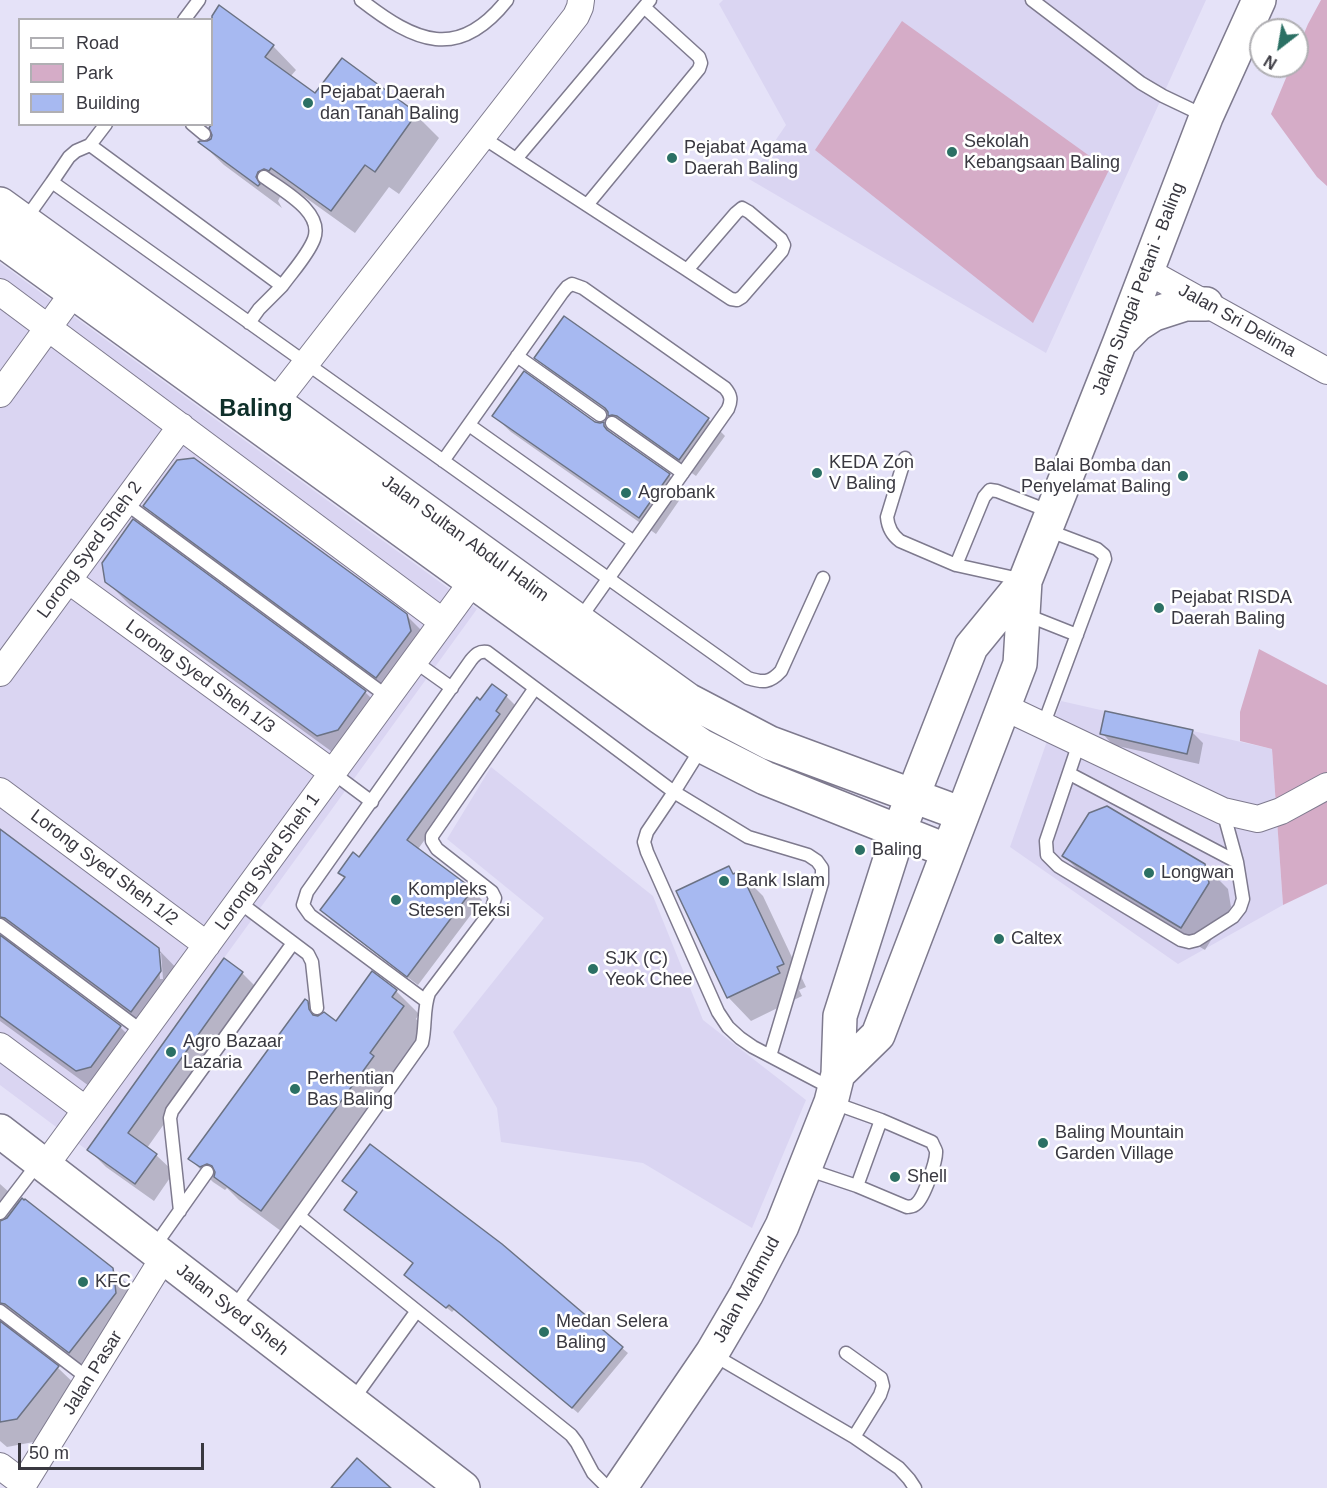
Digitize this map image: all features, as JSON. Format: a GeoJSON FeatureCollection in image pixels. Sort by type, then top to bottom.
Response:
{"type":"FeatureCollection","features":[{"type":"Feature","properties":{"kind":"main road","name":"Jalan Sungai Petani - Baling"},"geometry":{"type":"LineString","coordinates":[[899,831],[971,647],[1024,580],[1119,344],[1206,117],[1259,0]]}},
{"type":"Feature","properties":{"kind":"main road","name":"Jalan Sultan Abdul Halim"},"geometry":{"type":"LineString","coordinates":[[8,221],[74,292],[481,569],[579,621],[688,700],[770,743],[962,814]]}},
{"type":"Feature","properties":{"kind":"main road","name":"Jalan Sultan Abdul Halim"},"geometry":{"type":"LineString","coordinates":[[8,221],[275,403],[657,715],[702,746],[765,778],[948,851]]}},
{"type":"Feature","properties":{"kind":"main road"},"geometry":{"type":"LineString","coordinates":[[1119,344],[1137,325],[1154,314],[1185,304],[1206,304]]}},
{"type":"Feature","properties":{"kind":"main road","name":"Jalan Sungai Petani - Baling"},"geometry":{"type":"LineString","coordinates":[[948,851],[1020,664],[1024,580]]}},
{"type":"Feature","properties":{"kind":"main road"},"geometry":{"type":"LineString","coordinates":[[850,812],[864,833],[875,870],[876,902]]}},
{"type":"Feature","properties":{"kind":"main road","name":"Jalan Mahmud"},"geometry":{"type":"LineString","coordinates":[[620,1488],[712,1353],[782,1226],[834,1089],[840,1016],[899,831]]}},
{"type":"Feature","properties":{"kind":"main road","name":"Jalan Mahmud"},"geometry":{"type":"LineString","coordinates":[[834,1089],[878,1035],[948,851]]}},
{"type":"Feature","properties":{"kind":"main road","name":"Jalan Syed Sheh"},"geometry":{"type":"LineString","coordinates":[[0,1131],[463,1488]]}},
{"type":"Feature","properties":{"kind":"street"},"geometry":{"type":"LineString","coordinates":[[275,403],[576,16],[581,0]]}},
{"type":"Feature","properties":{"kind":"street","name":"Jalan Sri Delima"},"geometry":{"type":"LineString","coordinates":[[1147,271],[1327,371]]}},
{"type":"Feature","properties":{"kind":"street"},"geometry":{"type":"LineString","coordinates":[[0,394],[74,292]]}},
{"type":"Feature","properties":{"kind":"street"},"geometry":{"type":"LineString","coordinates":[[4,304],[48,328],[443,622]]}},
{"type":"Feature","properties":{"kind":"street","name":"Lorong Syed Sheh 2"},"geometry":{"type":"LineString","coordinates":[[0,673],[181,426]]}},
{"type":"Feature","properties":{"kind":"street","name":"Lorong Syed Sheh 1"},"geometry":{"type":"LineString","coordinates":[[42,1164],[86,1110],[481,569]]}},
{"type":"Feature","properties":{"kind":"street","name":"Lorong Syed Sheh 1/3"},"geometry":{"type":"LineString","coordinates":[[68,580],[333,773]]}},
{"type":"Feature","properties":{"kind":"street"},"geometry":{"type":"LineString","coordinates":[[1004,707],[1223,811],[1258,819],[1281,811],[1327,786]]}},
{"type":"Feature","properties":{"kind":"street","name":"Lorong Syed Sheh 1/2"},"geometry":{"type":"LineString","coordinates":[[0,791],[207,945]]}},
{"type":"Feature","properties":{"kind":"street"},"geometry":{"type":"LineString","coordinates":[[0,1046],[86,1110]]}},
{"type":"Feature","properties":{"kind":"street","name":"Jalan Pasar"},"geometry":{"type":"LineString","coordinates":[[23,1486],[89,1379],[158,1253]]}},
{"type":"Feature","properties":{"kind":"street"},"geometry":{"type":"LineString","coordinates":[[0,1466],[23,1486]]}},
{"type":"Feature","properties":{"kind":"lane"},"geometry":{"type":"LineString","coordinates":[[186,18],[199,0]]}},
{"type":"Feature","properties":{"kind":"lane"},"geometry":{"type":"LineString","coordinates":[[362,0],[406,31],[432,39],[460,38],[483,26],[507,0]]}},
{"type":"Feature","properties":{"kind":"lane"},"geometry":{"type":"LineString","coordinates":[[1032,0],[1141,82],[1163,96],[1206,117]]}},
{"type":"Feature","properties":{"kind":"lane"},"geometry":{"type":"LineString","coordinates":[[516,159],[647,3],[699,57],[701,63],[699,69],[587,205]]}},
{"type":"Feature","properties":{"kind":"lane"},"geometry":{"type":"LineString","coordinates":[[8,221],[52,182],[69,157],[90,145],[104,126]]}},
{"type":"Feature","properties":{"kind":"lane"},"geometry":{"type":"LineString","coordinates":[[194,126],[204,134]]}},
{"type":"Feature","properties":{"kind":"lane"},"geometry":{"type":"LineString","coordinates":[[482,137],[687,270],[731,298],[737,300],[742,297],[782,251],[783,245],[781,239],[742,208],[687,270]]}},
{"type":"Feature","properties":{"kind":"lane"},"geometry":{"type":"LineString","coordinates":[[90,145],[282,286]]}},
{"type":"Feature","properties":{"kind":"lane"},"geometry":{"type":"LineString","coordinates":[[249,322],[282,286],[315,237],[316,224],[310,213],[299,202],[264,177]]}},
{"type":"Feature","properties":{"kind":"lane"},"geometry":{"type":"LineString","coordinates":[[52,182],[748,678],[758,682],[767,681],[775,678],[782,671],[823,578]]}},
{"type":"Feature","properties":{"kind":"lane"},"geometry":{"type":"LineString","coordinates":[[443,461],[562,292],[572,284],[583,288],[729,393],[731,398],[728,409],[579,621]]}},
{"type":"Feature","properties":{"kind":"lane"},"geometry":{"type":"LineString","coordinates":[[517,356],[600,415]]}},
{"type":"Feature","properties":{"kind":"lane"},"geometry":{"type":"LineString","coordinates":[[612,423],[683,473]]}},
{"type":"Feature","properties":{"kind":"lane"},"geometry":{"type":"LineString","coordinates":[[469,425],[634,542]]}},
{"type":"Feature","properties":{"kind":"lane"},"geometry":{"type":"LineString","coordinates":[[905,458],[887,517],[894,537],[900,542],[956,565],[1024,580]]}},
{"type":"Feature","properties":{"kind":"lane"},"geometry":{"type":"LineString","coordinates":[[956,565],[984,497],[990,490],[997,491],[1104,555],[1104,563],[1042,726]]}},
{"type":"Feature","properties":{"kind":"lane"},"geometry":{"type":"LineString","coordinates":[[125,502],[388,697]]}},
{"type":"Feature","properties":{"kind":"lane"},"geometry":{"type":"LineString","coordinates":[[1023,613],[1077,635]]}},
{"type":"Feature","properties":{"kind":"lane"},"geometry":{"type":"LineString","coordinates":[[426,1001],[310,915],[303,904],[307,892],[452,688],[476,655],[481,652],[491,654],[674,792],[748,837],[808,855],[817,861],[822,868],[822,884],[770,1056]]}},
{"type":"Feature","properties":{"kind":"lane"},"geometry":{"type":"LineString","coordinates":[[414,661],[452,688]]}},
{"type":"Feature","properties":{"kind":"lane"},"geometry":{"type":"LineString","coordinates":[[232,1310],[422,1043],[426,1001],[429,993],[491,911],[495,898],[492,892],[437,849],[432,836],[535,688]]}},
{"type":"Feature","properties":{"kind":"lane"},"geometry":{"type":"LineString","coordinates":[[1079,743],[1046,841],[1047,855],[1058,866],[1181,940],[1189,942],[1197,940],[1233,917],[1243,899],[1237,862],[1223,811]]}},
{"type":"Feature","properties":{"kind":"lane"},"geometry":{"type":"LineString","coordinates":[[702,746],[646,832],[644,842],[717,1012],[740,1038],[753,1047],[834,1089],[881,1120],[932,1142],[936,1149],[936,1159],[923,1195],[914,1206],[908,1206],[804,1169]]}},
{"type":"Feature","properties":{"kind":"lane"},"geometry":{"type":"LineString","coordinates":[[333,773],[372,802]]}},
{"type":"Feature","properties":{"kind":"lane"},"geometry":{"type":"LineString","coordinates":[[1070,774],[1237,862]]}},
{"type":"Feature","properties":{"kind":"lane"},"geometry":{"type":"LineString","coordinates":[[239,902],[308,954],[312,962],[318,1008]]}},
{"type":"Feature","properties":{"kind":"lane"},"geometry":{"type":"LineString","coordinates":[[0,925],[143,1032]]}},
{"type":"Feature","properties":{"kind":"lane"},"geometry":{"type":"LineString","coordinates":[[180,1211],[170,1118],[172,1112],[293,943]]}},
{"type":"Feature","properties":{"kind":"lane"},"geometry":{"type":"LineString","coordinates":[[856,1186],[881,1120]]}},
{"type":"Feature","properties":{"kind":"lane"},"geometry":{"type":"LineString","coordinates":[[0,1213],[42,1164]]}},
{"type":"Feature","properties":{"kind":"lane"},"geometry":{"type":"LineString","coordinates":[[158,1253],[180,1211],[207,1172]]}},
{"type":"Feature","properties":{"kind":"lane"},"geometry":{"type":"LineString","coordinates":[[299,1216],[571,1436],[593,1473],[608,1488]]}},
{"type":"Feature","properties":{"kind":"lane"},"geometry":{"type":"LineString","coordinates":[[0,1311],[89,1379]]}},
{"type":"Feature","properties":{"kind":"lane"},"geometry":{"type":"LineString","coordinates":[[351,1402],[416,1312]]}},
{"type":"Feature","properties":{"kind":"lane"},"geometry":{"type":"LineString","coordinates":[[712,1353],[854,1437],[899,1468],[915,1488]]}},
{"type":"Feature","properties":{"kind":"lane"},"geometry":{"type":"LineString","coordinates":[[846,1353],[881,1378],[883,1386],[880,1395],[854,1437]]}},
{"type":"Feature","properties":{"kind":"shaded area","name":"Sekolah Kebangsaan Baling"},"geometry":{"type":"Polygon","coordinates":[[[723,0],[1206,0],[1046,353],[749,179],[786,125],[719,4],[723,0]]]}},
{"type":"Feature","properties":{"kind":"shaded area"},"geometry":{"type":"Polygon","coordinates":[[[0,263],[477,609],[87,1150],[0,1085],[0,263]]]}},
{"type":"Feature","properties":{"kind":"shaded area"},"geometry":{"type":"Polygon","coordinates":[[[1061,701],[1272,749],[1283,905],[1178,964],[1010,847],[1061,701]]]}},
{"type":"Feature","properties":{"kind":"shaded area","name":"SJK (C) Yeok Chee"},"geometry":{"type":"Polygon","coordinates":[[[491,767],[653,896],[703,1020],[806,1100],[752,1228],[643,1163],[501,1142],[497,1108],[453,1032],[544,918],[447,839],[491,767]]]}},
{"type":"Feature","properties":{"kind":"green space"},"geometry":{"type":"Polygon","coordinates":[[[1321,0],[1327,0],[1327,186],[1317,177],[1271,114],[1286,78],[1309,78],[1309,22],[1321,0]]]}},
{"type":"Feature","properties":{"kind":"green space"},"geometry":{"type":"Polygon","coordinates":[[[902,21],[1109,170],[1033,323],[815,150],[902,21]]]}},
{"type":"Feature","properties":{"kind":"green space"},"geometry":{"type":"Polygon","coordinates":[[[1259,649],[1327,685],[1327,884],[1283,905],[1272,749],[1240,741],[1240,712],[1259,649]]]}},
{"type":"Feature","properties":{"kind":"building","name":"Pejabat Daerah dan Tanah Baling"},"geometry":{"type":"Polygon","coordinates":[[[219,5],[274,45],[265,57],[315,93],[342,58],[417,113],[375,172],[365,165],[331,211],[271,168],[269,171],[264,169],[258,172],[256,177],[260,184],[258,186],[198,142],[211,139],[209,128],[213,126],[212,16],[219,5]]]}},
{"type":"Feature","properties":{"kind":"building"},"geometry":{"type":"Polygon","coordinates":[[[564,316],[709,418],[679,460],[617,416],[608,416],[605,408],[534,358],[564,316]]]}},
{"type":"Feature","properties":{"kind":"building"},"geometry":{"type":"Polygon","coordinates":[[[524,371],[595,422],[604,422],[607,430],[670,474],[639,518],[492,416],[524,371]]]}},
{"type":"Feature","properties":{"kind":"building"},"geometry":{"type":"Polygon","coordinates":[[[194,458],[407,614],[411,631],[376,678],[143,506],[177,460],[194,458]]]}},
{"type":"Feature","properties":{"kind":"building"},"geometry":{"type":"Polygon","coordinates":[[[133,519],[366,691],[338,730],[317,736],[105,582],[102,563],[133,519]]]}},
{"type":"Feature","properties":{"kind":"building","name":"Kompleks Stesen Teksi"},"geometry":{"type":"Polygon","coordinates":[[[492,684],[507,695],[496,711],[500,714],[407,840],[473,889],[407,977],[320,910],[345,877],[338,873],[353,852],[359,857],[477,697],[480,700],[492,684]]]}},
{"type":"Feature","properties":{"kind":"building"},"geometry":{"type":"Polygon","coordinates":[[[1105,711],[1193,730],[1187,754],[1100,734],[1105,711]]]}},
{"type":"Feature","properties":{"kind":"building","name":"Longwan"},"geometry":{"type":"Polygon","coordinates":[[[1107,806],[1205,864],[1209,883],[1181,928],[1062,856],[1089,813],[1107,806]]]}},
{"type":"Feature","properties":{"kind":"building"},"geometry":{"type":"Polygon","coordinates":[[[0,829],[159,948],[161,971],[131,1012],[5,918],[0,917],[0,829]]]}},
{"type":"Feature","properties":{"kind":"building"},"geometry":{"type":"Polygon","coordinates":[[[729,866],[733,874],[740,871],[784,964],[777,967],[780,973],[727,998],[676,891],[729,866]]]}},
{"type":"Feature","properties":{"kind":"building"},"geometry":{"type":"Polygon","coordinates":[[[0,935],[121,1026],[91,1067],[76,1071],[0,1016],[0,935]]]}},
{"type":"Feature","properties":{"kind":"building","name":"Agro Bazaar Lazaria"},"geometry":{"type":"Polygon","coordinates":[[[224,958],[243,972],[128,1133],[157,1154],[135,1184],[87,1150],[224,958]]]}},
{"type":"Feature","properties":{"kind":"building","name":"Perhentian Bas Baling"},"geometry":{"type":"Polygon","coordinates":[[[372,971],[397,990],[392,997],[404,1006],[370,1053],[374,1056],[261,1211],[214,1177],[215,1172],[212,1166],[207,1164],[200,1167],[188,1159],[305,999],[313,1015],[318,1016],[324,1012],[336,1021],[372,971]]]}},
{"type":"Feature","properties":{"kind":"building"},"geometry":{"type":"Polygon","coordinates":[[[370,1144],[502,1244],[623,1347],[572,1408],[449,1305],[446,1308],[404,1275],[413,1263],[344,1210],[357,1192],[342,1181],[370,1144]]]}},
{"type":"Feature","properties":{"kind":"building"},"geometry":{"type":"Polygon","coordinates":[[[22,1198],[113,1268],[116,1293],[69,1353],[5,1304],[0,1303],[0,1221],[7,1218],[22,1198]]]}},
{"type":"Feature","properties":{"kind":"building"},"geometry":{"type":"Polygon","coordinates":[[[0,1321],[59,1366],[17,1419],[0,1422],[0,1321]]]}},
{"type":"Feature","properties":{"kind":"building"},"geometry":{"type":"Polygon","coordinates":[[[357,1458],[391,1488],[331,1488],[357,1458]]]}},
{"type":"Feature","properties":{"kind":"place","name":"Pejabat Daerah dan Tanah Baling"},"geometry":{"type":"Point","coordinates":[308,103]}},
{"type":"Feature","properties":{"kind":"place","name":"Sekolah Kebangsaan Baling"},"geometry":{"type":"Point","coordinates":[952,152]}},
{"type":"Feature","properties":{"kind":"place","name":"Pejabat Agama Daerah Baling"},"geometry":{"type":"Point","coordinates":[672,158]}},
{"type":"Feature","properties":{"kind":"place","name":"KEDA Zon V Baling"},"geometry":{"type":"Point","coordinates":[817,473]}},
{"type":"Feature","properties":{"kind":"place","name":"Balai Bomba dan Penyelamat Baling"},"geometry":{"type":"Point","coordinates":[1183,476]}},
{"type":"Feature","properties":{"kind":"place","name":"Agrobank"},"geometry":{"type":"Point","coordinates":[626,493]}},
{"type":"Feature","properties":{"kind":"place","name":"Pejabat RISDA Daerah Baling"},"geometry":{"type":"Point","coordinates":[1159,608]}},
{"type":"Feature","properties":{"kind":"place","name":"Baling"},"geometry":{"type":"Point","coordinates":[860,850]}},
{"type":"Feature","properties":{"kind":"place","name":"Longwan"},"geometry":{"type":"Point","coordinates":[1149,873]}},
{"type":"Feature","properties":{"kind":"place","name":"Bank Islam"},"geometry":{"type":"Point","coordinates":[724,881]}},
{"type":"Feature","properties":{"kind":"place","name":"Kompleks Stesen Teksi"},"geometry":{"type":"Point","coordinates":[396,900]}},
{"type":"Feature","properties":{"kind":"place","name":"Caltex"},"geometry":{"type":"Point","coordinates":[999,939]}},
{"type":"Feature","properties":{"kind":"place","name":"SJK (C) Yeok Chee"},"geometry":{"type":"Point","coordinates":[593,969]}},
{"type":"Feature","properties":{"kind":"place","name":"Agro Bazaar Lazaria"},"geometry":{"type":"Point","coordinates":[171,1052]}},
{"type":"Feature","properties":{"kind":"place","name":"Perhentian Bas Baling"},"geometry":{"type":"Point","coordinates":[295,1089]}},
{"type":"Feature","properties":{"kind":"place","name":"Baling Mountain Garden Village"},"geometry":{"type":"Point","coordinates":[1043,1143]}},
{"type":"Feature","properties":{"kind":"place","name":"Shell"},"geometry":{"type":"Point","coordinates":[895,1177]}},
{"type":"Feature","properties":{"kind":"place","name":"KFC"},"geometry":{"type":"Point","coordinates":[83,1282]}},
{"type":"Feature","properties":{"kind":"place","name":"Medan Selera Baling"},"geometry":{"type":"Point","coordinates":[544,1332]}},
{"type":"Feature","properties":{"kind":"district","name":"Baling"},"geometry":{"type":"Point","coordinates":[256,409]}}]}
